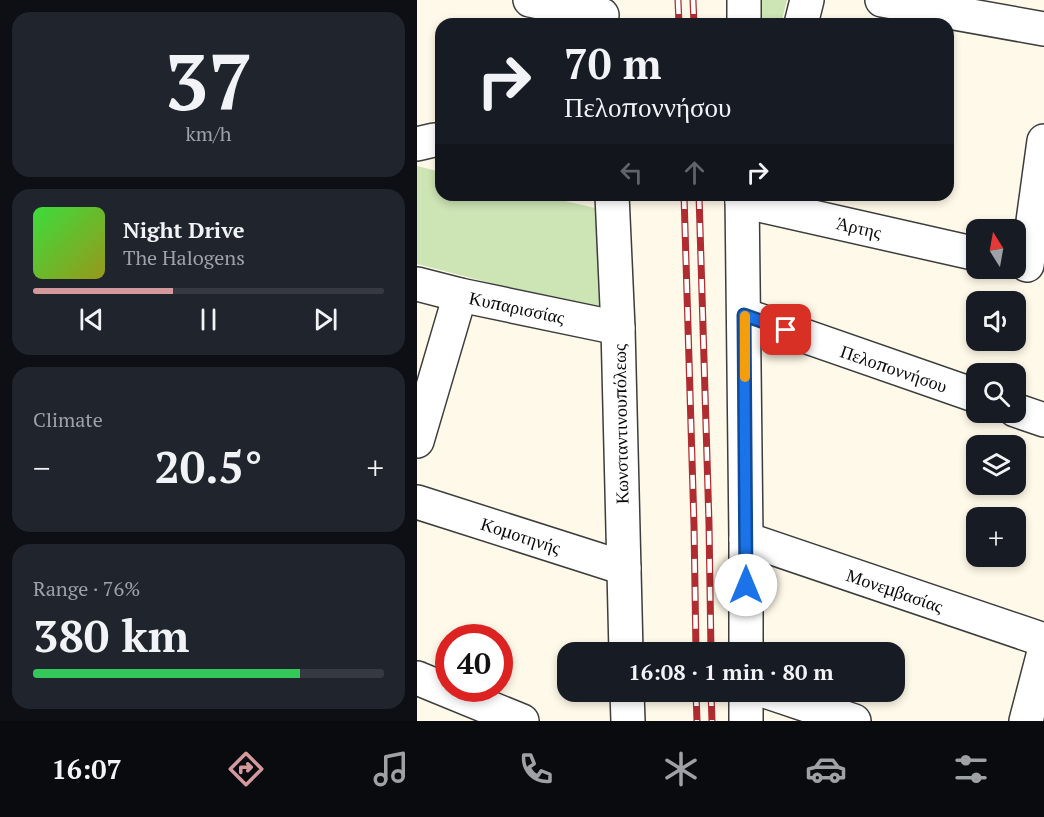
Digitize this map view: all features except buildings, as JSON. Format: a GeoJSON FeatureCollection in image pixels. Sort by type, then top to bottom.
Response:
{"type":"FeatureCollection","features":[{"type":"Feature","properties":{"kind":"street"},"geometry":{"type":"LineString","coordinates":[[530,0],[602,13]]}},
{"type":"Feature","properties":{"kind":"street"},"geometry":{"type":"LineString","coordinates":[[744,0],[744,18]]}},
{"type":"Feature","properties":{"kind":"street"},"geometry":{"type":"LineString","coordinates":[[802,18],[807,0]]}},
{"type":"Feature","properties":{"kind":"street"},"geometry":{"type":"LineString","coordinates":[[882,0],[1044,29]]}},
{"type":"Feature","properties":{"kind":"street"},"geometry":{"type":"LineString","coordinates":[[417,144],[435,140]]}},
{"type":"Feature","properties":{"kind":"street"},"geometry":{"type":"LineString","coordinates":[[1029,265],[1044,141]]}},
{"type":"Feature","properties":{"kind":"street","name":"Κωνσταντινουπόλεως"},"geometry":{"type":"LineString","coordinates":[[612,201],[618,327],[626,642]]}},
{"type":"Feature","properties":{"kind":"street"},"geometry":{"type":"LineString","coordinates":[[742,201],[746,642]]}},
{"type":"Feature","properties":{"kind":"street","name":"Άρτης"},"geometry":{"type":"LineString","coordinates":[[755,201],[966,251]]}},
{"type":"Feature","properties":{"kind":"street","name":"Κυπαρισσίας"},"geometry":{"type":"LineString","coordinates":[[417,284],[618,327]]}},
{"type":"Feature","properties":{"kind":"street"},"geometry":{"type":"LineString","coordinates":[[417,441],[460,295]]}},
{"type":"Feature","properties":{"kind":"street","name":"Πελοποννήσου"},"geometry":{"type":"LineString","coordinates":[[744,315],[966,392]]}},
{"type":"Feature","properties":{"kind":"street"},"geometry":{"type":"LineString","coordinates":[[1026,414],[1044,420]]}},
{"type":"Feature","properties":{"kind":"street","name":"Κομοτηνής"},"geometry":{"type":"LineString","coordinates":[[417,502],[624,568]]}},
{"type":"Feature","properties":{"kind":"street","name":"Μονεμβασίας"},"geometry":{"type":"LineString","coordinates":[[746,539],[1044,640]]}},
{"type":"Feature","properties":{"kind":"street"},"geometry":{"type":"LineString","coordinates":[[1026,721],[1044,652]]}},
{"type":"Feature","properties":{"kind":"street"},"geometry":{"type":"LineString","coordinates":[[417,678],[522,721]]}},
{"type":"Feature","properties":{"kind":"street"},"geometry":{"type":"LineString","coordinates":[[627,702],[628,721]]}},
{"type":"Feature","properties":{"kind":"street"},"geometry":{"type":"LineString","coordinates":[[746,702],[746,721]]}},
{"type":"Feature","properties":{"kind":"street"},"geometry":{"type":"LineString","coordinates":[[798,702],[854,721]]}},
{"type":"Feature","properties":{"kind":"green space"},"geometry":{"type":"Polygon","coordinates":[[[761,0],[787,0],[782,18],[761,18],[761,0]]]}},
{"type":"Feature","properties":{"kind":"green space"},"geometry":{"type":"Polygon","coordinates":[[[417,166],[435,170],[435,201],[565,201],[604,210],[610,314],[417,264],[417,166]]]}},
{"type":"Feature","properties":{"kind":"railway"},"geometry":{"type":"LineString","coordinates":[[678,0],[679,18]]}},
{"type":"Feature","properties":{"kind":"railway"},"geometry":{"type":"LineString","coordinates":[[693,0],[694,18]]}},
{"type":"Feature","properties":{"kind":"railway"},"geometry":{"type":"LineString","coordinates":[[684,201],[696,642]]}},
{"type":"Feature","properties":{"kind":"railway"},"geometry":{"type":"LineString","coordinates":[[699,201],[711,642]]}},
{"type":"Feature","properties":{"kind":"railway"},"geometry":{"type":"LineString","coordinates":[[696,702],[697,721]]}},
{"type":"Feature","properties":{"kind":"railway"},"geometry":{"type":"LineString","coordinates":[[711,702],[712,721]]}},
{"type":"Feature","properties":{"kind":"slow traffic"},"geometry":{"type":"LineString","coordinates":[[745,316],[745,377]]}},
{"type":"Feature","properties":{"kind":"route"},"geometry":{"type":"LineString","coordinates":[[746,585],[744,315],[786,330]]}}]}
